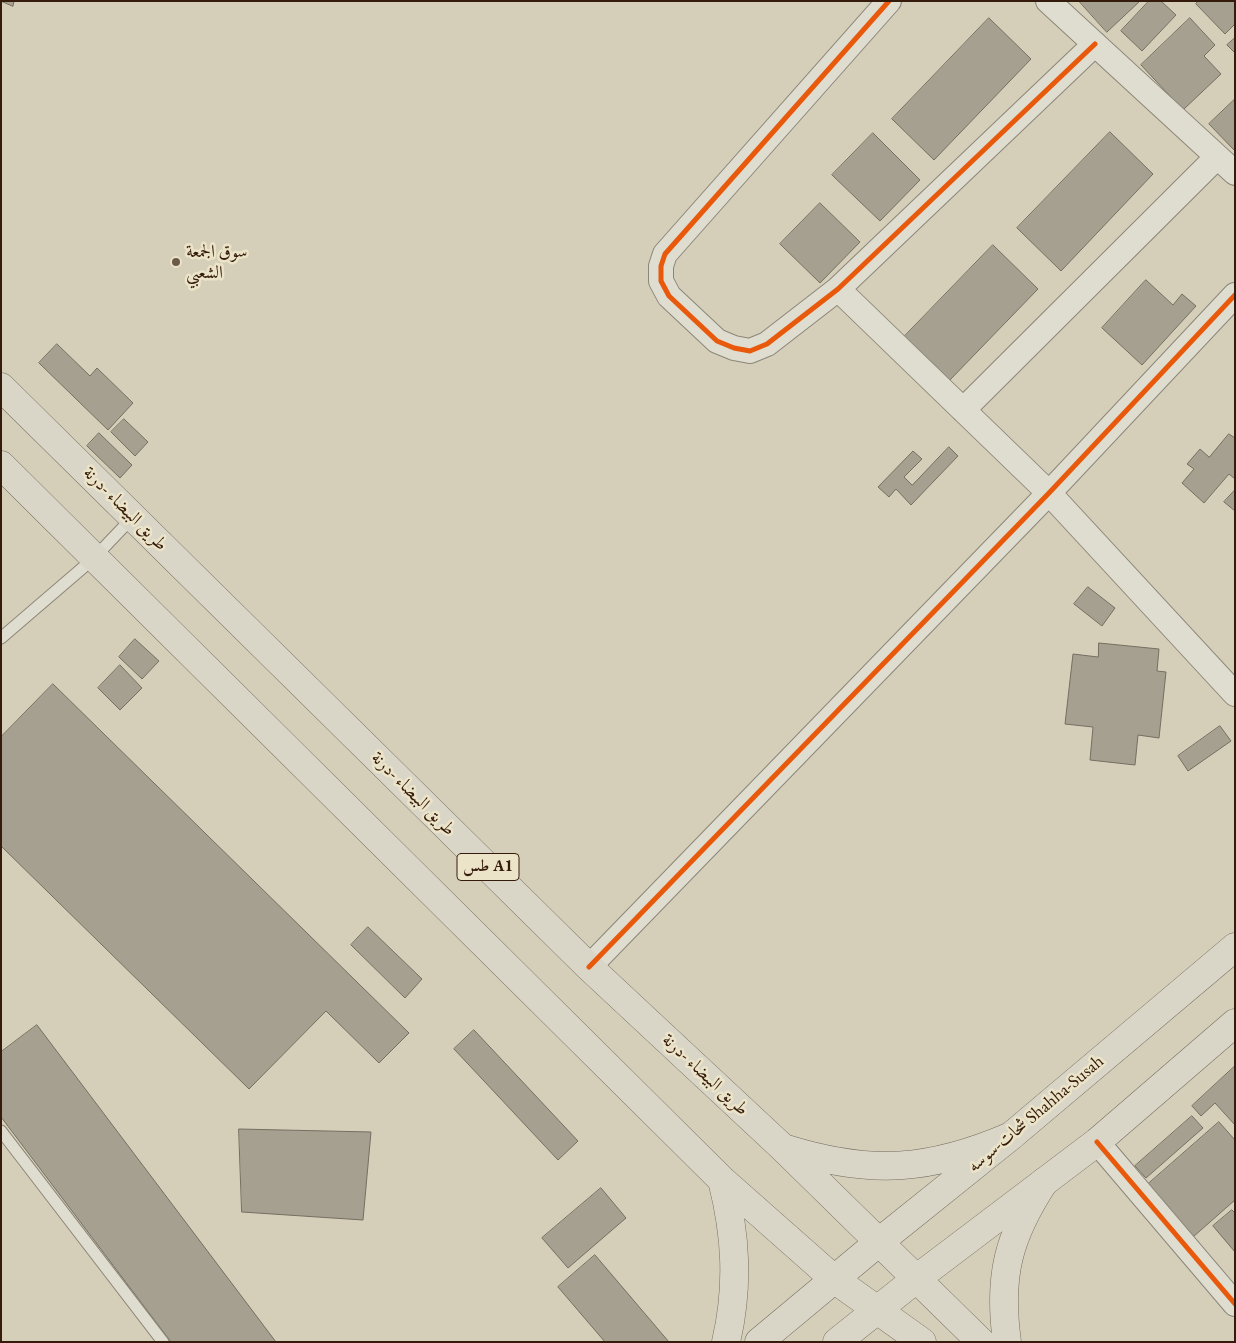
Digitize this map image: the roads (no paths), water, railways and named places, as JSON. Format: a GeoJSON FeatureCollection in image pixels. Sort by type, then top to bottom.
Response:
{"type":"FeatureCollection","features":[{"type":"Feature","properties":{"kind":"main road","name":"طريق البيضاء -درنة"},"geometry":{"type":"LineString","coordinates":[[1,387],[589,967],[782,1147],[980,1342]]}},
{"type":"Feature","properties":{"kind":"main road"},"geometry":{"type":"LineString","coordinates":[[1,465],[93,559],[722,1180],[834,1279],[922,1342]]}},
{"type":"Feature","properties":{"kind":"main road","name":"شحات-سوسه Shahha-Susah"},"geometry":{"type":"LineString","coordinates":[[759,1342],[1011,1136],[1235,948]]}},
{"type":"Feature","properties":{"kind":"main road"},"geometry":{"type":"LineString","coordinates":[[837,1342],[916,1279],[1097,1142],[1235,1023]]}},
{"type":"Feature","properties":{"kind":"main road"},"geometry":{"type":"LineString","coordinates":[[782,1147],[830,1161],[859,1165],[898,1166],[937,1162],[956,1157],[1011,1136]]}},
{"type":"Feature","properties":{"kind":"main road"},"geometry":{"type":"LineString","coordinates":[[722,1180],[731,1213],[735,1247],[734,1290],[726,1342]]}},
{"type":"Feature","properties":{"kind":"main road"},"geometry":{"type":"LineString","coordinates":[[1007,1342],[1003,1311],[1004,1276],[1012,1242],[1026,1210],[1044,1182]]}},
{"type":"Feature","properties":{"kind":"street"},"geometry":{"type":"LineString","coordinates":[[888,1],[665,254],[661,266],[661,281],[669,296],[718,341],[734,348],[750,351],[767,344],[838,289],[1095,44]]}},
{"type":"Feature","properties":{"kind":"street"},"geometry":{"type":"LineString","coordinates":[[1048,1],[1235,173]]}},
{"type":"Feature","properties":{"kind":"street"},"geometry":{"type":"LineString","coordinates":[[963,410],[1217,157]]}},
{"type":"Feature","properties":{"kind":"street"},"geometry":{"type":"LineString","coordinates":[[838,289],[1049,493],[1235,694]]}},
{"type":"Feature","properties":{"kind":"street"},"geometry":{"type":"LineString","coordinates":[[589,967],[1049,493],[1235,295]]}},
{"type":"Feature","properties":{"kind":"street"},"geometry":{"type":"LineString","coordinates":[[1097,1142],[1235,1304]]}},
{"type":"Feature","properties":{"kind":"lane"},"geometry":{"type":"LineString","coordinates":[[1,638],[93,559],[133,517]]}},
{"type":"Feature","properties":{"kind":"lane"},"geometry":{"type":"LineString","coordinates":[[1,1131],[163,1342]]}},
{"type":"Feature","properties":{"kind":"place","name":"سوق الجمعة الشعبي"},"geometry":{"type":"Point","coordinates":[176,262]}}]}
